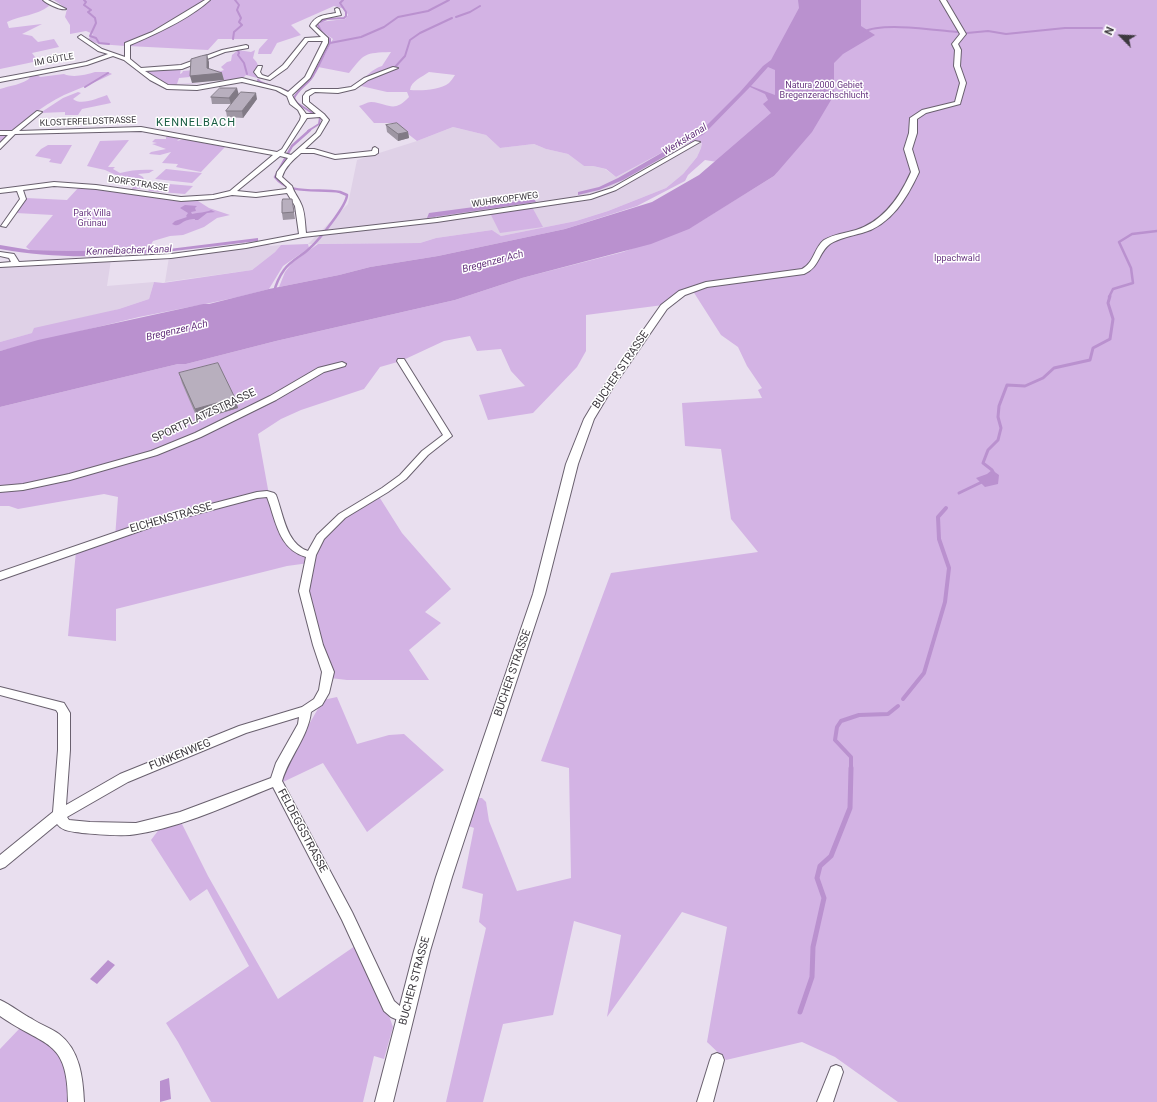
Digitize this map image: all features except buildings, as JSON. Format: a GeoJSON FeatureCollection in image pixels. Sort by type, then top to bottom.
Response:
{"type":"FeatureCollection","features":[{"type":"Feature","properties":{"kind":"street"},"geometry":{"type":"LineString","coordinates":[[45,0],[59,5],[64,10]]}},
{"type":"Feature","properties":{"kind":"street"},"geometry":{"type":"LineString","coordinates":[[126,59],[128,58],[127,44],[154,33],[208,0]]}},
{"type":"Feature","properties":{"kind":"street","name":"BUCHER STRASSE"},"geometry":{"type":"LineString","coordinates":[[384,1102],[422,951],[444,877],[535,608],[572,464],[586,424],[607,389],[664,308],[682,293],[706,285],[801,272],[810,267],[819,251],[829,241],[863,230],[879,221],[892,211],[902,199],[915,172],[908,149],[913,133],[914,118],[919,113],[927,110],[951,107],[958,103],[961,94],[963,83],[957,66],[958,50],[956,44],[963,34],[942,0]]}},
{"type":"Feature","properties":{"kind":"street"},"geometry":{"type":"LineString","coordinates":[[326,39],[312,26],[317,20],[339,14],[337,9]]}},
{"type":"Feature","properties":{"kind":"street"},"geometry":{"type":"LineString","coordinates":[[80,37],[111,55],[126,59],[152,79],[167,86],[197,88],[242,80],[278,89],[289,95],[292,103],[300,109],[304,116],[319,116]]}},
{"type":"Feature","properties":{"kind":"street"},"geometry":{"type":"LineString","coordinates":[[260,67],[257,72],[260,76],[268,79],[273,77],[280,73],[307,39],[326,39]]}},
{"type":"Feature","properties":{"kind":"street"},"geometry":{"type":"LineString","coordinates":[[289,95],[307,78],[322,50],[326,39]]}},
{"type":"Feature","properties":{"kind":"street"},"geometry":{"type":"LineString","coordinates":[[140,70],[182,67],[224,51],[246,47]]}},
{"type":"Feature","properties":{"kind":"street","name":"IM GÜTLE"},"geometry":{"type":"LineString","coordinates":[[0,80],[87,63],[111,55]]}},
{"type":"Feature","properties":{"kind":"street"},"geometry":{"type":"LineString","coordinates":[[303,236],[300,207],[295,196],[279,177],[279,173],[292,157],[314,138],[326,120],[319,116],[306,103],[306,96],[308,93],[322,90],[338,91],[356,86],[366,78],[395,68]]}},
{"type":"Feature","properties":{"kind":"street"},"geometry":{"type":"LineString","coordinates":[[0,147],[20,126],[39,112]]}},
{"type":"Feature","properties":{"kind":"street","name":"DORFSTRASSE"},"geometry":{"type":"LineString","coordinates":[[0,191],[54,184],[77,185],[181,199],[213,197],[232,193],[263,166],[279,156],[290,143],[304,116]]}},
{"type":"Feature","properties":{"kind":"street","name":"KLOSTERFELDSTRASSE"},"geometry":{"type":"LineString","coordinates":[[0,133],[141,129],[279,156],[292,157]]}},
{"type":"Feature","properties":{"kind":"street","name":"WUHRKOPFWEG"},"geometry":{"type":"LineString","coordinates":[[0,265],[171,256],[246,246],[316,234],[405,225],[599,195],[614,189],[697,142]]}},
{"type":"Feature","properties":{"kind":"street"},"geometry":{"type":"LineString","coordinates":[[300,151],[342,157],[375,153],[375,149]]}},
{"type":"Feature","properties":{"kind":"street"},"geometry":{"type":"LineString","coordinates":[[4,226],[23,199],[19,188]]}},
{"type":"Feature","properties":{"kind":"street"},"geometry":{"type":"LineString","coordinates":[[232,193],[256,196],[289,189]]}},
{"type":"Feature","properties":{"kind":"street"},"geometry":{"type":"LineString","coordinates":[[0,254],[13,258],[14,264]]}},
{"type":"Feature","properties":{"kind":"street"},"geometry":{"type":"LineString","coordinates":[[306,710],[318,702],[325,690],[328,672],[318,645],[304,591],[311,555],[320,537],[342,516],[385,490],[403,477],[417,464],[425,452],[448,436],[401,361]]}},
{"type":"Feature","properties":{"kind":"street","name":"SPORTPLATZSTRASSE"},"geometry":{"type":"LineString","coordinates":[[0,489],[23,487],[70,477],[154,453],[198,435],[266,401],[321,370],[342,364]]}},
{"type":"Feature","properties":{"kind":"street","name":"EICHENSTRASSE"},"geometry":{"type":"LineString","coordinates":[[0,576],[160,520],[266,494],[271,495],[284,535],[289,544],[297,551],[311,555]]}},
{"type":"Feature","properties":{"kind":"street"},"geometry":{"type":"LineString","coordinates":[[0,691],[60,706],[64,713],[64,750],[59,815],[65,825],[90,828],[136,829],[181,817],[276,782]]}},
{"type":"Feature","properties":{"kind":"street","name":"FELDEGGSTRASSE"},"geometry":{"type":"LineString","coordinates":[[306,710],[304,724],[280,767],[276,782],[347,916],[389,1006],[396,1012],[405,1016]]}},
{"type":"Feature","properties":{"kind":"street","name":"FUNKENWEG"},"geometry":{"type":"LineString","coordinates":[[0,863],[59,815],[124,778],[242,729],[306,710]]}},
{"type":"Feature","properties":{"kind":"street"},"geometry":{"type":"LineString","coordinates":[[0,1007],[31,1028],[53,1039],[67,1053],[74,1070],[76,1102]]}},
{"type":"Feature","properties":{"kind":"street"},"geometry":{"type":"LineString","coordinates":[[705,1102],[717,1060]]}},
{"type":"Feature","properties":{"kind":"street"},"geometry":{"type":"LineString","coordinates":[[825,1102],[836,1072]]}},
{"type":"Feature","properties":{"kind":"shaded area"},"geometry":{"type":"Polygon","coordinates":[[[453,127],[486,135],[500,148],[534,144],[546,149],[568,154],[584,166],[593,166],[605,169],[616,177],[678,144],[702,142],[697,157],[683,174],[666,188],[608,211],[576,221],[501,236],[492,230],[436,238],[420,243],[308,244],[348,204],[357,160],[417,141],[453,127]]]}},
{"type":"Feature","properties":{"kind":"shaded area"},"geometry":{"type":"Polygon","coordinates":[[[268,244],[270,246],[281,245],[275,252],[252,270],[165,282],[169,257],[268,244]]]}},
{"type":"Feature","properties":{"kind":"shaded area"},"geometry":{"type":"Polygon","coordinates":[[[111,260],[107,286],[154,282],[149,299],[119,309],[0,342],[0,266],[111,260]]]}},
{"type":"Feature","properties":{"kind":"green space"},"geometry":{"type":"Polygon","coordinates":[[[0,0],[44,0],[49,6],[34,14],[7,22],[9,28],[42,24],[22,34],[32,36],[38,42],[54,39],[59,47],[32,53],[38,61],[0,69],[0,0]]]}},
{"type":"Feature","properties":{"kind":"green space"},"geometry":{"type":"Polygon","coordinates":[[[54,0],[207,0],[168,25],[125,46],[99,44],[87,40],[93,34],[86,31],[70,34],[70,25],[65,17],[67,9],[54,0]]]}},
{"type":"Feature","properties":{"kind":"green space"},"geometry":{"type":"Polygon","coordinates":[[[210,0],[1157,0],[1157,1102],[898,1102],[835,1057],[802,1042],[726,1060],[707,1042],[727,927],[682,912],[607,1017],[621,935],[574,921],[553,1015],[503,1024],[483,1102],[446,1102],[486,928],[479,922],[483,894],[462,888],[474,828],[466,825],[476,798],[482,798],[486,802],[489,821],[517,891],[571,878],[569,768],[541,761],[611,573],[758,552],[731,519],[721,449],[685,446],[682,403],[762,398],[758,390],[762,388],[747,366],[738,347],[721,335],[691,288],[663,305],[586,315],[586,351],[577,367],[533,413],[488,420],[479,395],[525,386],[511,371],[501,349],[477,351],[470,336],[444,341],[401,361],[380,367],[364,389],[301,410],[281,419],[258,434],[269,495],[288,545],[298,554],[312,555],[323,536],[344,517],[378,495],[402,533],[451,589],[425,612],[441,623],[409,650],[429,680],[347,680],[330,678],[306,590],[309,563],[287,566],[116,609],[116,641],[68,636],[76,551],[115,538],[118,497],[104,494],[18,509],[9,506],[0,506],[0,407],[455,300],[522,278],[623,252],[693,226],[774,176],[777,172],[705,160],[688,175],[685,181],[637,206],[565,229],[438,256],[370,267],[279,287],[285,272],[292,263],[318,244],[420,243],[436,238],[492,230],[501,236],[576,221],[608,211],[666,188],[683,174],[697,157],[702,143],[678,144],[616,177],[606,169],[593,166],[584,166],[568,154],[546,149],[534,144],[500,148],[486,135],[453,127],[417,141],[394,123],[374,123],[359,106],[371,102],[395,106],[404,102],[409,97],[407,92],[387,92],[361,86],[366,76],[382,66],[391,52],[366,55],[349,73],[318,67],[333,39],[321,31],[319,25],[320,22],[345,19],[348,15],[345,9],[334,6],[291,25],[301,35],[277,43],[271,54],[258,54],[259,49],[268,39],[218,39],[208,50],[128,46],[131,43],[145,38],[210,0]],[[429,72],[412,84],[410,90],[436,89],[449,83],[455,75],[429,72]]]}},
{"type":"Feature","properties":{"kind":"green space"},"geometry":{"type":"Polygon","coordinates":[[[238,50],[251,52],[255,50],[253,58],[258,66],[257,75],[261,79],[246,75],[243,78],[220,81],[213,70],[224,70],[221,67],[227,62],[231,61],[232,55],[238,50]]]}},
{"type":"Feature","properties":{"kind":"green space"},"geometry":{"type":"Polygon","coordinates":[[[181,69],[180,74],[183,71],[205,69],[201,76],[179,78],[177,84],[208,83],[171,85],[145,72],[147,70],[181,69]]]}},
{"type":"Feature","properties":{"kind":"green space"},"geometry":{"type":"Polygon","coordinates":[[[95,72],[108,72],[112,74],[55,99],[24,122],[3,142],[0,142],[0,89],[24,82],[30,78],[27,76],[37,74],[40,77],[64,74],[75,76],[95,72]]]}},
{"type":"Feature","properties":{"kind":"green space"},"geometry":{"type":"Polygon","coordinates":[[[78,92],[81,93],[73,99],[76,101],[85,102],[107,95],[111,103],[82,109],[78,115],[65,115],[65,112],[40,113],[63,98],[78,92]]]}},
{"type":"Feature","properties":{"kind":"green space"},"geometry":{"type":"Polygon","coordinates":[[[169,135],[180,138],[177,141],[184,139],[225,147],[201,172],[176,167],[178,164],[162,163],[171,152],[160,155],[149,154],[151,152],[166,149],[152,144],[157,143],[152,142],[155,139],[166,139],[169,135]]]}},
{"type":"Feature","properties":{"kind":"green space"},"geometry":{"type":"Polygon","coordinates":[[[129,140],[108,167],[115,167],[113,169],[120,173],[137,170],[154,170],[149,173],[138,174],[143,177],[145,182],[143,188],[131,190],[136,180],[122,178],[124,176],[87,166],[100,141],[129,140]]]}},
{"type":"Feature","properties":{"kind":"green space"},"geometry":{"type":"Polygon","coordinates":[[[48,145],[72,145],[61,164],[49,162],[51,159],[35,156],[41,149],[48,145]]]}},
{"type":"Feature","properties":{"kind":"green space"},"geometry":{"type":"Polygon","coordinates":[[[166,169],[202,173],[192,183],[155,179],[166,169]]]}},
{"type":"Feature","properties":{"kind":"green space"},"geometry":{"type":"Polygon","coordinates":[[[157,183],[193,186],[185,194],[148,191],[157,183]]]}},
{"type":"Feature","properties":{"kind":"green space","name":"Park Villa Grünau"},"geometry":{"type":"Polygon","coordinates":[[[79,187],[121,191],[176,201],[198,201],[209,208],[230,215],[217,218],[204,227],[183,235],[170,236],[153,241],[148,250],[30,250],[26,247],[53,215],[16,213],[26,198],[67,200],[79,187]]]}},
{"type":"Feature","properties":{"kind":"green space"},"geometry":{"type":"Polygon","coordinates":[[[532,207],[543,227],[500,233],[490,213],[532,207]]]}},
{"type":"Feature","properties":{"kind":"green space"},"geometry":{"type":"Polygon","coordinates":[[[308,244],[309,248],[283,266],[269,289],[221,301],[139,317],[0,351],[0,342],[32,333],[34,328],[119,309],[149,299],[154,282],[163,283],[252,270],[275,252],[281,245],[308,244]]]}},
{"type":"Feature","properties":{"kind":"green space"},"geometry":{"type":"Polygon","coordinates":[[[337,697],[357,744],[389,735],[404,734],[444,770],[367,832],[323,763],[283,782],[281,773],[323,700],[337,697]]]}},
{"type":"Feature","properties":{"kind":"green space"},"geometry":{"type":"Polygon","coordinates":[[[180,820],[208,876],[278,999],[355,946],[382,1007],[389,1016],[393,1027],[384,1059],[374,1056],[363,1102],[211,1102],[166,1023],[249,966],[207,889],[190,901],[151,840],[160,828],[180,820]]]}},
{"type":"Feature","properties":{"kind":"green space"},"geometry":{"type":"Polygon","coordinates":[[[20,1028],[44,1039],[58,1052],[69,1070],[70,1102],[0,1102],[0,1049],[20,1028]]]}},
{"type":"Feature","properties":{"kind":"water"},"geometry":{"type":"Polygon","coordinates":[[[798,0],[861,0],[861,26],[875,35],[843,54],[834,63],[834,95],[812,132],[774,176],[689,229],[651,244],[522,278],[455,300],[0,407],[0,351],[38,340],[203,304],[209,304],[370,267],[438,256],[565,229],[652,202],[699,175],[771,113],[763,104],[768,100],[765,94],[750,87],[704,134],[623,180],[599,190],[578,195],[578,192],[599,187],[618,178],[703,129],[740,92],[763,66],[771,60],[799,8],[798,0]],[[768,67],[751,86],[775,95],[775,70],[768,67]]]}},
{"type":"Feature","properties":{"kind":"water"},"geometry":{"type":"Polygon","coordinates":[[[534,199],[536,202],[427,218],[429,213],[534,199]]]}},
{"type":"Feature","properties":{"kind":"water"},"geometry":{"type":"Polygon","coordinates":[[[185,205],[197,206],[195,208],[196,211],[191,212],[192,214],[211,210],[215,212],[207,213],[198,220],[190,219],[179,225],[172,224],[175,221],[187,217],[186,216],[188,213],[180,208],[185,205]]]}},
{"type":"Feature","properties":{"kind":"water","name":"Kennelbacher Kanal"},"geometry":{"type":"Polygon","coordinates":[[[258,238],[258,241],[129,255],[64,256],[32,254],[0,249],[0,245],[30,250],[76,251],[169,249],[258,238]]]}},
{"type":"Feature","properties":{"kind":"water"},"geometry":{"type":"Polygon","coordinates":[[[992,470],[999,475],[998,484],[985,487],[976,478],[987,474],[992,470]]]}},
{"type":"Feature","properties":{"kind":"water"},"geometry":{"type":"Polygon","coordinates":[[[108,960],[115,965],[97,984],[90,979],[108,960]]]}},
{"type":"Feature","properties":{"kind":"water"},"geometry":{"type":"Polygon","coordinates":[[[169,1078],[171,1099],[160,1102],[160,1081],[169,1078]]]}},
{"type":"Feature","properties":{"kind":"waterway"},"geometry":{"type":"LineString","coordinates":[[84,0],[86,2],[84,5],[91,10],[88,12],[95,18],[96,23],[90,36],[96,38],[99,43],[109,44]]}},
{"type":"Feature","properties":{"kind":"waterway"},"geometry":{"type":"LineString","coordinates":[[233,39],[234,32],[242,25],[239,22],[241,18],[237,10],[239,5],[235,0]]}},
{"type":"Feature","properties":{"kind":"waterway"},"geometry":{"type":"LineString","coordinates":[[330,43],[330,39],[322,33],[317,23],[327,19],[344,18],[346,16],[346,12],[340,3],[343,0]]}},
{"type":"Feature","properties":{"kind":"waterway"},"geometry":{"type":"LineString","coordinates":[[330,43],[361,37],[384,27],[398,17],[428,11],[449,0]]}},
{"type":"Feature","properties":{"kind":"waterway"},"geometry":{"type":"LineString","coordinates":[[456,17],[470,12],[480,6]]}},
{"type":"Feature","properties":{"kind":"waterway"},"geometry":{"type":"LineString","coordinates":[[395,67],[405,56],[410,40],[420,33],[452,18]]}},
{"type":"Feature","properties":{"kind":"waterway"},"geometry":{"type":"LineString","coordinates":[[864,32],[872,29],[895,27],[957,32]]}},
{"type":"Feature","properties":{"kind":"waterway"},"geometry":{"type":"LineString","coordinates":[[967,33],[988,31],[1006,34],[1065,28],[1102,28]]}},
{"type":"Feature","properties":{"kind":"waterway"},"geometry":{"type":"LineString","coordinates":[[308,131],[319,124],[320,118],[297,103],[294,98],[312,77],[330,43]]}},
{"type":"Feature","properties":{"kind":"waterway"},"geometry":{"type":"LineString","coordinates":[[237,48],[239,53],[238,55],[244,63],[247,74]]}},
{"type":"Feature","properties":{"kind":"waterway"},"geometry":{"type":"LineString","coordinates":[[85,87],[108,73]]}},
{"type":"Feature","properties":{"kind":"waterway"},"geometry":{"type":"LineString","coordinates":[[258,80],[264,84],[289,92]]}},
{"type":"Feature","properties":{"kind":"waterway"},"geometry":{"type":"LineString","coordinates":[[274,292],[284,270],[290,263],[304,253],[320,238],[338,214],[346,200],[347,195],[340,192],[296,189],[288,187],[275,177],[292,146],[310,130]]}},
{"type":"Feature","properties":{"kind":"waterway"},"geometry":{"type":"LineString","coordinates":[[1109,297],[1113,289],[1133,283],[1131,268],[1119,242],[1132,234],[1157,231]]}},
{"type":"Feature","properties":{"kind":"waterway"},"geometry":{"type":"LineString","coordinates":[[994,474],[992,470],[983,463],[988,450],[998,440],[1001,428],[998,417],[999,406],[1007,385],[1025,386],[1043,378],[1054,368],[1090,360],[1093,348],[1110,339],[1113,319],[1108,303],[1110,296]]}},
{"type":"Feature","properties":{"kind":"waterway"},"geometry":{"type":"LineString","coordinates":[[959,493],[984,481]]}},
{"type":"Feature","properties":{"kind":"waterway"},"geometry":{"type":"LineString","coordinates":[[903,699],[924,673],[945,602],[949,568],[939,539],[938,517],[946,508]]}},
{"type":"Feature","properties":{"kind":"waterway"},"geometry":{"type":"LineString","coordinates":[[851,768],[851,757],[835,740],[837,727],[841,721],[859,715],[888,714],[898,706]]}},
{"type":"Feature","properties":{"kind":"waterway"},"geometry":{"type":"LineString","coordinates":[[800,1012],[812,977],[813,947],[824,898],[817,878],[820,866],[831,856],[850,808],[851,768]]}},
{"type":"Feature","properties":{"kind":"district","name":"KENNELBACH"},"geometry":{"type":"Point","coordinates":[196,123]}},
{"type":"Feature","properties":{"kind":"park label","name":"Natura 2000 Gebiet Bregenzerachschlucht"},"geometry":{"type":"Point","coordinates":[824,92]}},
{"type":"Feature","properties":{"kind":"park label","name":"Ippachwald"},"geometry":{"type":"Point","coordinates":[957,259]}},
{"type":"Feature","properties":{"kind":"water label","name":"Werkskanal"},"geometry":{"type":"Point","coordinates":[685,140]}},
{"type":"Feature","properties":{"kind":"water label","name":"Bregenzer Ach"},"geometry":{"type":"Point","coordinates":[493,262]}},
{"type":"Feature","properties":{"kind":"water label","name":"Bregenzer Ach"},"geometry":{"type":"Point","coordinates":[177,331]}}]}
